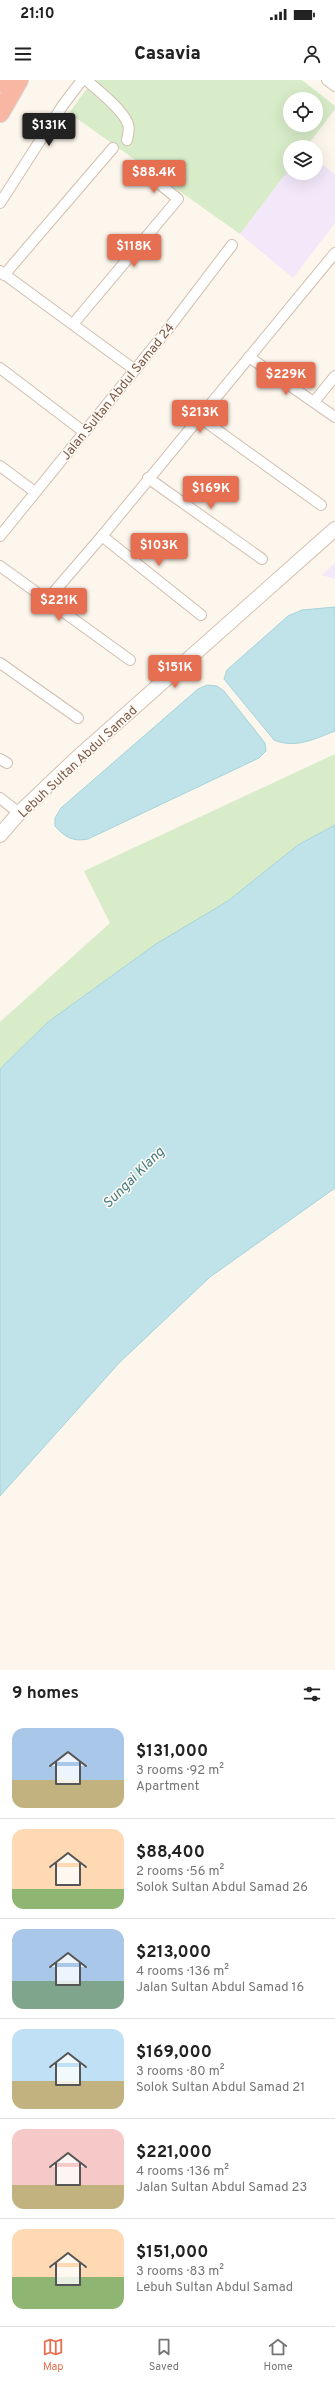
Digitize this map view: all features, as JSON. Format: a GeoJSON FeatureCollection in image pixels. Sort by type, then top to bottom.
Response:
{"type":"FeatureCollection","features":[{"type":"Feature","properties":{"kind":"highway"},"geometry":{"type":"LineString","coordinates":[[0,113],[19,80]]}},
{"type":"Feature","properties":{"kind":"street"},"geometry":{"type":"LineString","coordinates":[[0,203],[63,105],[82,80]]}},
{"type":"Feature","properties":{"kind":"street"},"geometry":{"type":"LineString","coordinates":[[86,80],[101,92],[126,119],[129,126],[127,140]]}},
{"type":"Feature","properties":{"kind":"street"},"geometry":{"type":"LineString","coordinates":[[327,80],[335,86]]}},
{"type":"Feature","properties":{"kind":"street"},"geometry":{"type":"LineString","coordinates":[[113,148],[2,273],[74,324],[135,370]]}},
{"type":"Feature","properties":{"kind":"street"},"geometry":{"type":"LineString","coordinates":[[74,324],[178,199],[145,172]]}},
{"type":"Feature","properties":{"kind":"street","name":"Jalan Sultan Abdul Samad 24"},"geometry":{"type":"LineString","coordinates":[[0,536],[135,370],[232,245]]}},
{"type":"Feature","properties":{"kind":"street"},"geometry":{"type":"LineString","coordinates":[[47,600],[102,536],[148,478],[335,253]]}},
{"type":"Feature","properties":{"kind":"street"},"geometry":{"type":"LineString","coordinates":[[249,357],[335,417]]}},
{"type":"Feature","properties":{"kind":"street"},"geometry":{"type":"LineString","coordinates":[[0,368],[84,432]]}},
{"type":"Feature","properties":{"kind":"street"},"geometry":{"type":"LineString","coordinates":[[314,402],[335,376]]}},
{"type":"Feature","properties":{"kind":"street"},"geometry":{"type":"LineString","coordinates":[[199,417],[321,504]]}},
{"type":"Feature","properties":{"kind":"street"},"geometry":{"type":"LineString","coordinates":[[0,466],[35,492]]}},
{"type":"Feature","properties":{"kind":"street"},"geometry":{"type":"LineString","coordinates":[[148,478],[262,560]]}},
{"type":"Feature","properties":{"kind":"street","name":"Lebuh Sultan Abdul Samad"},"geometry":{"type":"LineString","coordinates":[[0,835],[19,813],[77,758],[335,529]]}},
{"type":"Feature","properties":{"kind":"street"},"geometry":{"type":"LineString","coordinates":[[102,536],[201,615]]}},
{"type":"Feature","properties":{"kind":"street"},"geometry":{"type":"LineString","coordinates":[[0,566],[130,660]]}},
{"type":"Feature","properties":{"kind":"street"},"geometry":{"type":"LineString","coordinates":[[0,663],[78,718]]}},
{"type":"Feature","properties":{"kind":"street"},"geometry":{"type":"LineString","coordinates":[[0,798],[19,813]]}},
{"type":"Feature","properties":{"kind":"shaded area"},"geometry":{"type":"Polygon","coordinates":[[[323,165],[335,174],[335,223],[293,278],[240,234],[283,177],[283,180],[323,180],[323,165]]]}},
{"type":"Feature","properties":{"kind":"shaded area"},"geometry":{"type":"Polygon","coordinates":[[[335,563],[335,579],[322,575],[335,563]]]}},
{"type":"Feature","properties":{"kind":"green space"},"geometry":{"type":"Polygon","coordinates":[[[93,80],[302,80],[317,92],[283,92],[283,132],[317,132],[311,140],[283,140],[283,177],[240,234],[69,113],[93,80]]]}},
{"type":"Feature","properties":{"kind":"green space"},"geometry":{"type":"Polygon","coordinates":[[[323,97],[335,106],[335,109],[323,125],[323,97]]]}},
{"type":"Feature","properties":{"kind":"green space"},"geometry":{"type":"Polygon","coordinates":[[[335,754],[335,825],[298,845],[228,901],[156,944],[48,1022],[0,1069],[0,1022],[110,923],[84,871],[335,754]]]}},
{"type":"Feature","properties":{"kind":"water"},"geometry":{"type":"Polygon","coordinates":[[[335,607],[335,731],[305,742],[290,744],[274,740],[224,679],[227,670],[288,616],[302,610],[335,607]]]}},
{"type":"Feature","properties":{"kind":"water"},"geometry":{"type":"Polygon","coordinates":[[[207,685],[217,686],[224,691],[265,743],[266,751],[259,758],[88,839],[78,840],[69,838],[55,826],[55,818],[61,808],[198,689],[207,685]]]}},
{"type":"Feature","properties":{"kind":"water","name":"Sungai Klang"},"geometry":{"type":"Polygon","coordinates":[[[335,825],[335,1188],[210,1277],[119,1363],[0,1496],[0,1069],[48,1022],[156,944],[228,901],[298,845],[335,825]]]}}]}
